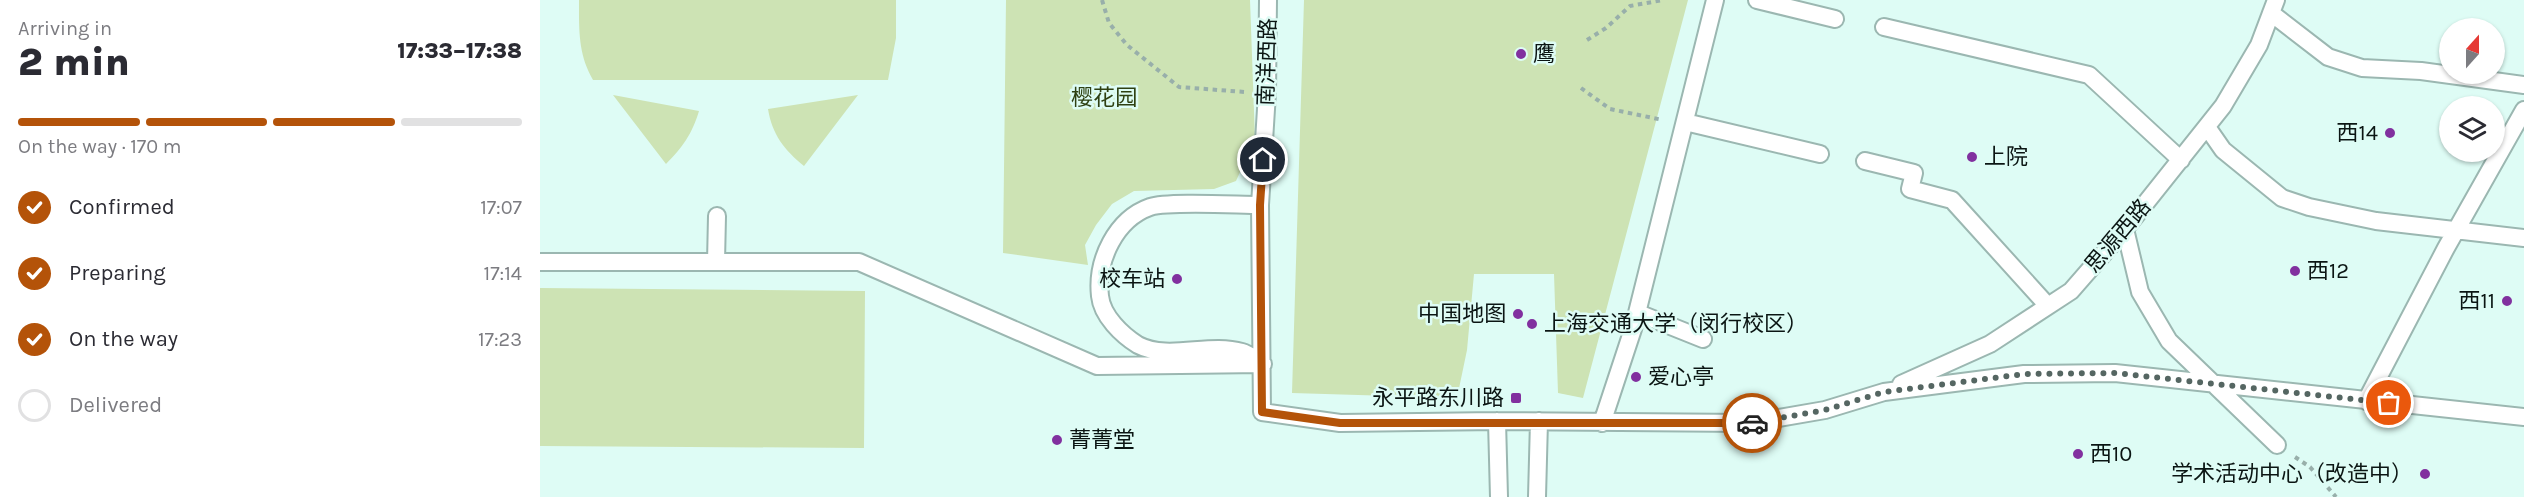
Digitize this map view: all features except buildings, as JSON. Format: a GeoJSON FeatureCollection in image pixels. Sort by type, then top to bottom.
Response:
{"type":"FeatureCollection","features":[{"type":"Feature","properties":{"kind":"lane","name":"南洋西路"},"geometry":{"type":"LineString","coordinates":[[1268,0],[1267,93],[1260,205],[1262,412],[1340,423],[1497,421]]}},
{"type":"Feature","properties":{"kind":"lane"},"geometry":{"type":"LineString","coordinates":[[1602,423],[1638,313],[1715,0]]}},
{"type":"Feature","properties":{"kind":"lane"},"geometry":{"type":"LineString","coordinates":[[1757,0],[1835,19]]}},
{"type":"Feature","properties":{"kind":"lane"},"geometry":{"type":"LineString","coordinates":[[2273,6],[2328,57],[2362,68],[2421,71],[2524,86]]}},
{"type":"Feature","properties":{"kind":"lane","name":"思源西路"},"geometry":{"type":"LineString","coordinates":[[1884,392],[1990,344],[2071,291],[2125,229],[2223,106],[2259,45],[2273,6]]}},
{"type":"Feature","properties":{"kind":"lane"},"geometry":{"type":"LineString","coordinates":[[1884,27],[2090,75],[2181,160]]}},
{"type":"Feature","properties":{"kind":"lane"},"geometry":{"type":"LineString","coordinates":[[2366,401],[2457,229],[2524,111]]}},
{"type":"Feature","properties":{"kind":"lane"},"geometry":{"type":"LineString","coordinates":[[1685,122],[1820,154]]}},
{"type":"Feature","properties":{"kind":"lane"},"geometry":{"type":"LineString","coordinates":[[2207,127],[2223,150],[2282,198],[2309,207],[2376,221],[2524,237]]}},
{"type":"Feature","properties":{"kind":"lane"},"geometry":{"type":"LineString","coordinates":[[1865,161],[1914,173],[1910,189],[1952,200],[2048,306]]}},
{"type":"Feature","properties":{"kind":"lane"},"geometry":{"type":"LineString","coordinates":[[1260,205],[1152,206],[1128,218],[1109,244],[1102,270],[1100,297],[1110,320],[1125,336],[1140,346],[1159,351],[1218,348],[1243,352],[1263,364]]}},
{"type":"Feature","properties":{"kind":"lane"},"geometry":{"type":"LineString","coordinates":[[716,262],[717,216]]}},
{"type":"Feature","properties":{"kind":"lane"},"geometry":{"type":"LineString","coordinates":[[2125,229],[2140,292],[2169,341],[2277,445]]}},
{"type":"Feature","properties":{"kind":"lane"},"geometry":{"type":"LineString","coordinates":[[540,262],[859,262],[1098,366],[1263,364]]}},
{"type":"Feature","properties":{"kind":"lane"},"geometry":{"type":"LineString","coordinates":[[1638,313],[1702,339]]}},
{"type":"Feature","properties":{"kind":"lane"},"geometry":{"type":"LineString","coordinates":[[1499,497],[1497,421],[1749,423],[1825,410],[1884,392],[2047,374],[2115,373],[2216,386],[2524,417]]}},
{"type":"Feature","properties":{"kind":"lane"},"geometry":{"type":"LineString","coordinates":[[1537,497],[1539,422]]}},
{"type":"Feature","properties":{"kind":"path"},"geometry":{"type":"LineString","coordinates":[[1102,0],[1109,23],[1127,45],[1179,87],[1267,93]]}},
{"type":"Feature","properties":{"kind":"path"},"geometry":{"type":"LineString","coordinates":[[1587,40],[1606,28],[1630,6],[1663,0]]}},
{"type":"Feature","properties":{"kind":"path"},"geometry":{"type":"LineString","coordinates":[[1581,88],[1610,109],[1685,122]]}},
{"type":"Feature","properties":{"kind":"path"},"geometry":{"type":"LineString","coordinates":[[2277,445],[2310,467],[2336,497]]}},
{"type":"Feature","properties":{"kind":"green space"},"geometry":{"type":"Polygon","coordinates":[[[579,0],[896,0],[896,38],[888,80],[593,80],[582,51],[579,32],[579,0]]]}},
{"type":"Feature","properties":{"kind":"green space","name":"樱花园"},"geometry":{"type":"Polygon","coordinates":[[[1006,0],[1250,0],[1255,139],[1236,181],[1214,189],[1134,191],[1112,204],[1096,225],[1085,245],[1088,265],[1003,253],[1006,0]]]}},
{"type":"Feature","properties":{"kind":"green space"},"geometry":{"type":"Polygon","coordinates":[[[1304,0],[1688,0],[1583,398],[1558,393],[1554,274],[1474,274],[1467,350],[1457,398],[1292,393],[1304,0]]]}},
{"type":"Feature","properties":{"kind":"green space"},"geometry":{"type":"Polygon","coordinates":[[[613,95],[699,111],[686,140],[666,164],[613,95]]]}},
{"type":"Feature","properties":{"kind":"green space"},"geometry":{"type":"Polygon","coordinates":[[[858,95],[804,166],[790,154],[772,126],[768,109],[858,95]]]}},
{"type":"Feature","properties":{"kind":"green space"},"geometry":{"type":"Polygon","coordinates":[[[540,288],[865,291],[864,448],[540,446],[540,288]]]}},
{"type":"Feature","properties":{"kind":"way so far"},"geometry":{"type":"LineString","coordinates":[[1752,423],[1825,410],[1884,392],[2024,374],[2115,373],[2216,386],[2389,403]]}},
{"type":"Feature","properties":{"kind":"place","name":"鹰"},"geometry":{"type":"Point","coordinates":[1521,54]}},
{"type":"Feature","properties":{"kind":"place","name":"西14"},"geometry":{"type":"Point","coordinates":[2390,133]}},
{"type":"Feature","properties":{"kind":"place","name":"上院"},"geometry":{"type":"Point","coordinates":[1972,157]}},
{"type":"Feature","properties":{"kind":"place","name":"西12"},"geometry":{"type":"Point","coordinates":[2295,271]}},
{"type":"Feature","properties":{"kind":"place","name":"校车站"},"geometry":{"type":"Point","coordinates":[1177,279]}},
{"type":"Feature","properties":{"kind":"place","name":"西11"},"geometry":{"type":"Point","coordinates":[2507,301]}},
{"type":"Feature","properties":{"kind":"place","name":"中国地图"},"geometry":{"type":"Point","coordinates":[1518,314]}},
{"type":"Feature","properties":{"kind":"place","name":"上海交通大学（闵行校区）"},"geometry":{"type":"Point","coordinates":[1532,324]}},
{"type":"Feature","properties":{"kind":"place","name":"爱心亭"},"geometry":{"type":"Point","coordinates":[1636,377]}},
{"type":"Feature","properties":{"kind":"place","name":"永平路东川路"},"geometry":{"type":"Point","coordinates":[1516,398]}},
{"type":"Feature","properties":{"kind":"place","name":"菁菁堂"},"geometry":{"type":"Point","coordinates":[1057,440]}},
{"type":"Feature","properties":{"kind":"place","name":"西10"},"geometry":{"type":"Point","coordinates":[2078,454]}},
{"type":"Feature","properties":{"kind":"place","name":"学术活动中心（改造中）"},"geometry":{"type":"Point","coordinates":[2425,474]}},
{"type":"Feature","properties":{"kind":"route"},"geometry":{"type":"LineString","coordinates":[[1263,160],[1260,205],[1262,412],[1340,423],[1497,421],[1752,423]]}}]}
